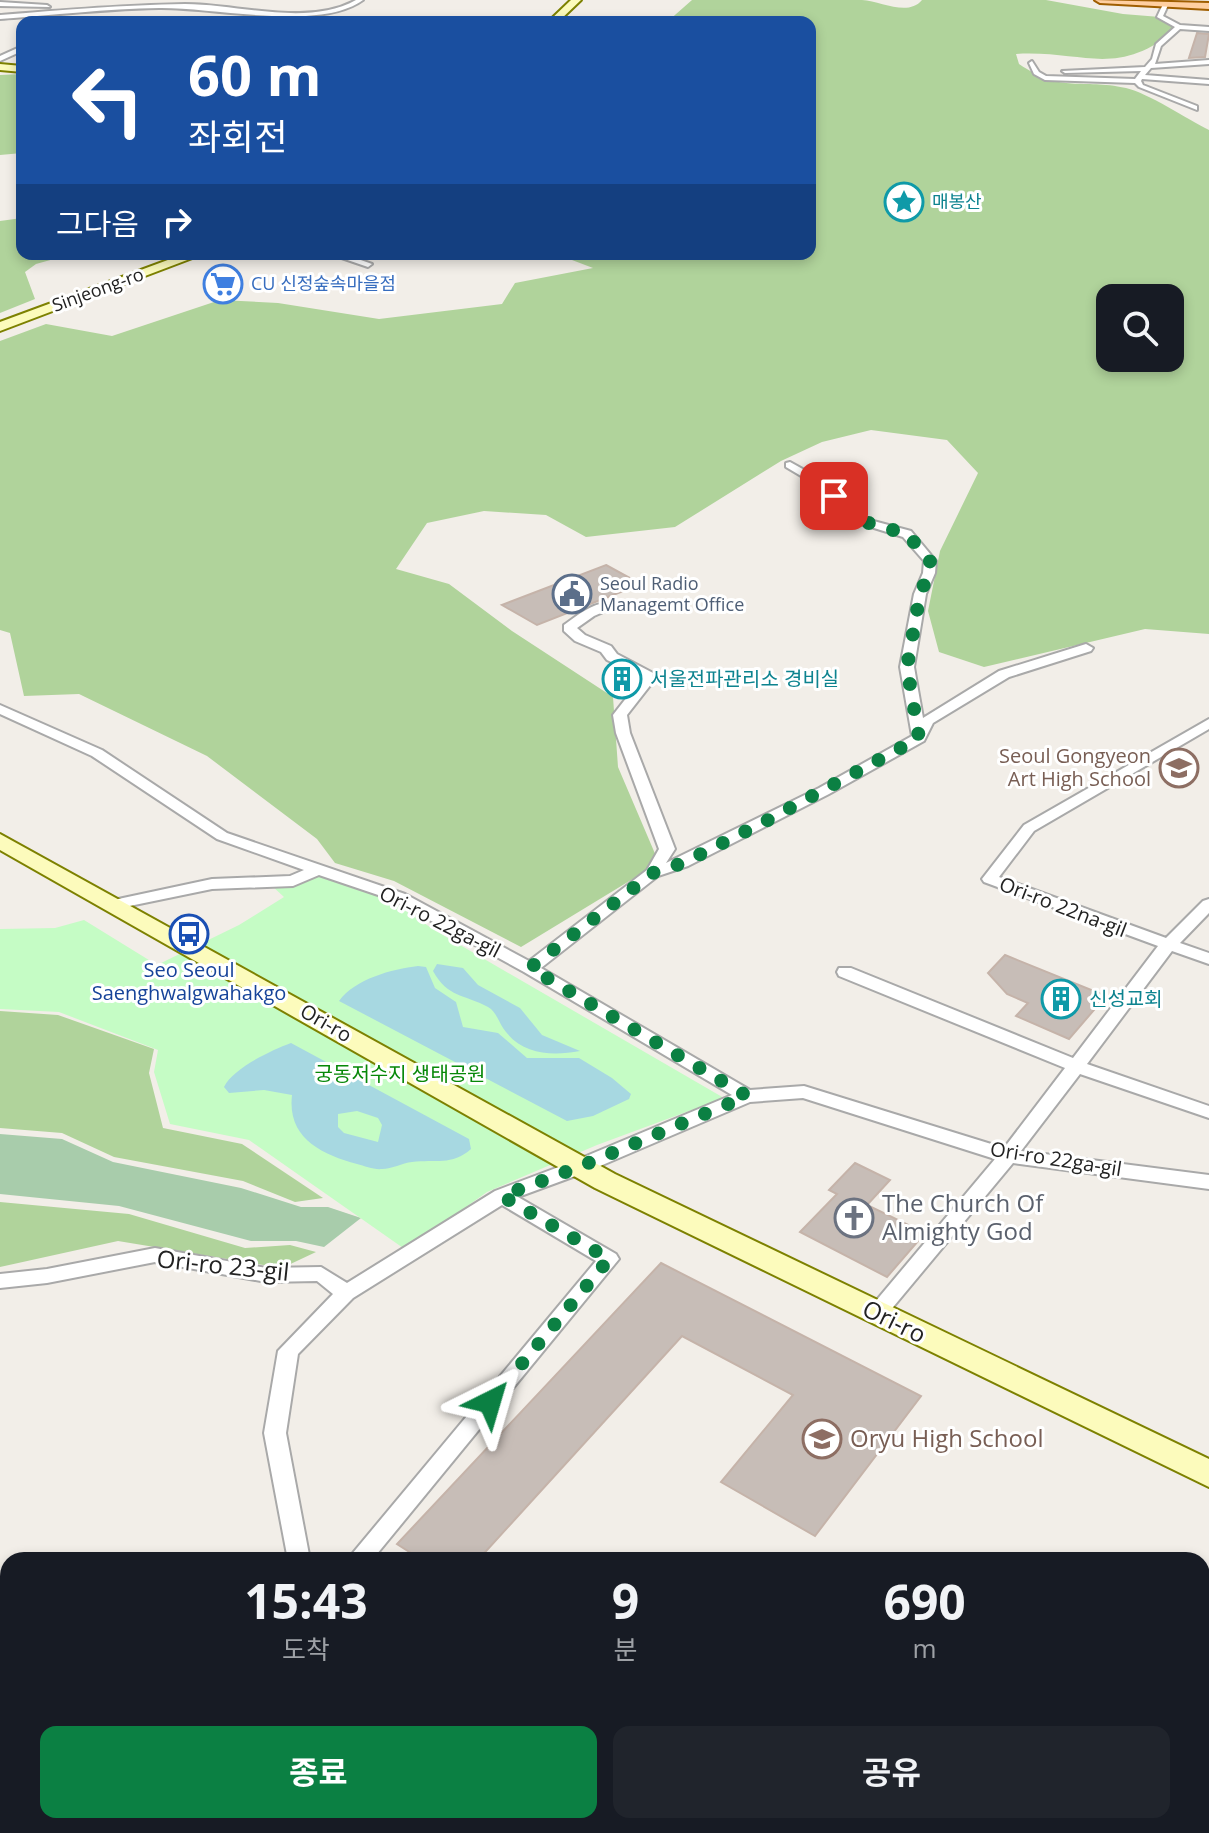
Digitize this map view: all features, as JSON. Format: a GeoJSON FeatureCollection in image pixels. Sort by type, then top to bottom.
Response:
{"type":"FeatureCollection","features":[{"type":"Feature","properties":{"kind":"main road"},"geometry":{"type":"LineString","coordinates":[[559,16],[576,0]]}},
{"type":"Feature","properties":{"kind":"main road"},"geometry":{"type":"LineString","coordinates":[[1100,0],[1167,2]]}},
{"type":"Feature","properties":{"kind":"main road"},"geometry":{"type":"LineString","coordinates":[[1122,0],[1209,4]]}},
{"type":"Feature","properties":{"kind":"main road","name":"Sinjeong-ro"},"geometry":{"type":"LineString","coordinates":[[0,327],[180,260]]}},
{"type":"Feature","properties":{"kind":"main road","name":"Ori-ro"},"geometry":{"type":"LineString","coordinates":[[0,841],[579,1167],[1209,1474]]}},
{"type":"Feature","properties":{"kind":"street"},"geometry":{"type":"LineString","coordinates":[[88,16],[123,0]]}},
{"type":"Feature","properties":{"kind":"street"},"geometry":{"type":"LineString","coordinates":[[0,4],[77,9],[214,6],[293,15],[344,9],[360,0]]}},
{"type":"Feature","properties":{"kind":"street"},"geometry":{"type":"LineString","coordinates":[[1167,2],[1160,17],[1179,27],[1209,29]]}},
{"type":"Feature","properties":{"kind":"street"},"geometry":{"type":"LineString","coordinates":[[33,16],[105,8]]}},
{"type":"Feature","properties":{"kind":"street"},"geometry":{"type":"LineString","coordinates":[[1179,27],[1158,45],[1155,59],[1140,79],[1141,86],[1194,108]]}},
{"type":"Feature","properties":{"kind":"street"},"geometry":{"type":"LineString","coordinates":[[1179,64],[1181,54],[1208,55]]}},
{"type":"Feature","properties":{"kind":"street"},"geometry":{"type":"LineString","coordinates":[[1209,62],[1148,67],[1034,67],[1045,78],[1209,82]]}},
{"type":"Feature","properties":{"kind":"street"},"geometry":{"type":"LineString","coordinates":[[1170,79],[1169,85],[1196,91]]}},
{"type":"Feature","properties":{"kind":"street"},"geometry":{"type":"LineString","coordinates":[[1181,111],[1209,104]]}},
{"type":"Feature","properties":{"kind":"street"},"geometry":{"type":"LineString","coordinates":[[354,260],[368,264]]}},
{"type":"Feature","properties":{"kind":"street"},"geometry":{"type":"LineString","coordinates":[[790,465],[822,484],[862,521],[907,534],[930,561],[929,573],[920,594],[907,667],[919,738]]}},
{"type":"Feature","properties":{"kind":"street"},"geometry":{"type":"LineString","coordinates":[[606,606],[589,613],[569,628],[580,638],[606,649],[612,657],[646,673],[645,683],[620,715],[623,733],[667,849],[653,873]]}},
{"type":"Feature","properties":{"kind":"street"},"geometry":{"type":"LineString","coordinates":[[530,968],[653,873],[683,863],[768,820],[919,738],[927,721],[1004,674],[1086,648]]}},
{"type":"Feature","properties":{"kind":"street","name":"Ori-ro 22ga-gil"},"geometry":{"type":"LineString","coordinates":[[0,709],[97,753],[222,836],[399,897],[530,968],[747,1096],[804,1092],[1008,1156],[1209,1182]]}},
{"type":"Feature","properties":{"kind":"street","name":"Ori-ro 22na-gil"},"geometry":{"type":"LineString","coordinates":[[1209,723],[1029,828],[990,879],[1209,959]]}},
{"type":"Feature","properties":{"kind":"street"},"geometry":{"type":"LineString","coordinates":[[115,904],[212,884],[293,881],[316,870]]}},
{"type":"Feature","properties":{"kind":"street"},"geometry":{"type":"LineString","coordinates":[[877,1313],[1008,1156],[1167,946],[1209,904]]}},
{"type":"Feature","properties":{"kind":"street"},"geometry":{"type":"LineString","coordinates":[[845,972],[1076,1066],[1209,1112]]}},
{"type":"Feature","properties":{"kind":"street"},"geometry":{"type":"LineString","coordinates":[[297,1552],[275,1433],[288,1351],[346,1293],[502,1196],[747,1096]]}},
{"type":"Feature","properties":{"kind":"street"},"geometry":{"type":"LineString","coordinates":[[365,1552],[609,1259],[502,1196]]}},
{"type":"Feature","properties":{"kind":"street","name":"Ori-ro 23-gil"},"geometry":{"type":"LineString","coordinates":[[0,1281],[47,1276],[155,1255],[266,1275],[321,1274],[346,1293]]}},
{"type":"Feature","properties":{"kind":"green space"},"geometry":{"type":"Polygon","coordinates":[[[692,0],[862,0],[902,8],[916,5],[922,0],[1046,0],[1123,14],[1160,17],[1179,27],[1157,43],[1118,58],[1016,54],[1019,64],[1048,79],[1126,88],[1209,130],[1209,634],[1145,629],[984,667],[939,652],[928,611],[940,551],[978,473],[947,440],[871,430],[822,442],[781,461],[675,527],[586,537],[546,515],[484,511],[427,523],[396,569],[449,584],[512,631],[613,697],[618,767],[659,863],[521,947],[394,881],[335,863],[317,839],[207,756],[79,694],[24,696],[10,633],[0,630],[0,341],[46,324],[112,336],[220,300],[278,303],[379,319],[502,304],[515,283],[593,268],[572,260],[816,260],[816,16],[674,16],[692,0]]]}},
{"type":"Feature","properties":{"kind":"green space"},"geometry":{"type":"Polygon","coordinates":[[[16,74],[16,154],[0,155],[0,75],[16,74]]]}},
{"type":"Feature","properties":{"kind":"green space"},"geometry":{"type":"Polygon","coordinates":[[[16,219],[16,260],[50,260],[36,264],[25,272],[35,299],[0,313],[0,221],[16,219]]]}},
{"type":"Feature","properties":{"kind":"green space","name":"궁동저수지 생태공원"},"geometry":{"type":"Polygon","coordinates":[[[319,873],[383,896],[436,931],[724,1098],[597,1145],[487,1192],[406,1250],[249,1140],[170,1124],[154,1072],[158,1050],[59,1012],[0,1009],[0,929],[55,928],[84,920],[157,965],[239,925],[284,897],[271,885],[319,873]]]}},
{"type":"Feature","properties":{"kind":"green space"},"geometry":{"type":"Polygon","coordinates":[[[0,1011],[58,1015],[154,1049],[149,1073],[163,1128],[242,1144],[323,1198],[295,1202],[243,1181],[114,1157],[62,1133],[0,1128],[0,1011]]]}},
{"type":"Feature","properties":{"kind":"green space"},"geometry":{"type":"Polygon","coordinates":[[[0,1134],[62,1139],[113,1162],[241,1188],[301,1207],[328,1207],[361,1218],[324,1247],[296,1241],[251,1241],[119,1206],[0,1194],[0,1134]]]}},
{"type":"Feature","properties":{"kind":"green space"},"geometry":{"type":"Polygon","coordinates":[[[0,1202],[129,1214],[245,1248],[290,1245],[316,1252],[282,1268],[118,1241],[0,1267],[0,1202]]]}},
{"type":"Feature","properties":{"kind":"water"},"geometry":{"type":"Polygon","coordinates":[[[437,964],[463,968],[478,985],[520,1008],[542,1035],[580,1051],[549,1053],[521,1045],[506,1032],[491,1009],[445,986],[433,971],[437,964]]]}},
{"type":"Feature","properties":{"kind":"water"},"geometry":{"type":"Polygon","coordinates":[[[418,966],[426,967],[435,988],[456,1002],[463,1027],[498,1033],[527,1058],[579,1058],[612,1078],[631,1094],[629,1099],[593,1116],[567,1121],[339,1001],[364,981],[418,966]]]}},
{"type":"Feature","properties":{"kind":"water"},"geometry":{"type":"Polygon","coordinates":[[[291,1043],[469,1139],[471,1149],[450,1160],[370,1168],[331,1155],[309,1142],[295,1123],[292,1095],[264,1090],[229,1093],[224,1087],[244,1067],[291,1043]],[[357,1111],[338,1114],[338,1127],[344,1133],[378,1142],[382,1125],[378,1118],[357,1111]]]}},
{"type":"Feature","properties":{"kind":"building"},"geometry":{"type":"Polygon","coordinates":[[[1197,33],[1209,34],[1205,57],[1189,58],[1197,33]]]}},
{"type":"Feature","properties":{"kind":"building","name":"Seoul Radio Managemt Office"},"geometry":{"type":"Polygon","coordinates":[[[606,565],[641,584],[537,625],[502,605],[606,565]]]}},
{"type":"Feature","properties":{"kind":"building","name":"신성교회"},"geometry":{"type":"Polygon","coordinates":[[[1005,955],[1106,996],[1069,1039],[1016,1016],[1028,1003],[1007,994],[988,973],[1005,955]]]}},
{"type":"Feature","properties":{"kind":"building","name":"The Church Of Almighty God"},"geometry":{"type":"Polygon","coordinates":[[[855,1163],[890,1180],[867,1205],[925,1233],[887,1277],[800,1232],[837,1194],[829,1190],[855,1163]]]}},
{"type":"Feature","properties":{"kind":"building","name":"Oryu High School"},"geometry":{"type":"Polygon","coordinates":[[[661,1263],[921,1396],[815,1536],[721,1482],[793,1395],[682,1336],[485,1552],[410,1552],[397,1544],[661,1263]]]}},
{"type":"Feature","properties":{"kind":"place","name":"매봉산"},"geometry":{"type":"Point","coordinates":[904,202]}},
{"type":"Feature","properties":{"kind":"place","name":"CU 신정숲속마을점"},"geometry":{"type":"Point","coordinates":[223,284]}},
{"type":"Feature","properties":{"kind":"place","name":"Seoul Radio Managemt Office"},"geometry":{"type":"Point","coordinates":[572,594]}},
{"type":"Feature","properties":{"kind":"place","name":"서울전파관리소 경비실"},"geometry":{"type":"Point","coordinates":[622,679]}},
{"type":"Feature","properties":{"kind":"place","name":"Seoul Gongyeon Art High School"},"geometry":{"type":"Point","coordinates":[1179,768]}},
{"type":"Feature","properties":{"kind":"place","name":"Seo Seoul Saenghwalgwahakgo"},"geometry":{"type":"Point","coordinates":[189,934]}},
{"type":"Feature","properties":{"kind":"place","name":"신성교회"},"geometry":{"type":"Point","coordinates":[1061,999]}},
{"type":"Feature","properties":{"kind":"place","name":"The Church Of Almighty God"},"geometry":{"type":"Point","coordinates":[854,1218]}},
{"type":"Feature","properties":{"kind":"place","name":"Oryu High School"},"geometry":{"type":"Point","coordinates":[822,1439]}},
{"type":"Feature","properties":{"kind":"route"},"geometry":{"type":"LineString","coordinates":[[490,1402],[609,1259],[502,1196],[747,1096],[530,968],[653,873],[683,863],[768,820],[919,738],[907,667],[920,594],[929,573],[930,561],[907,534],[862,521],[834,496]]}}]}
